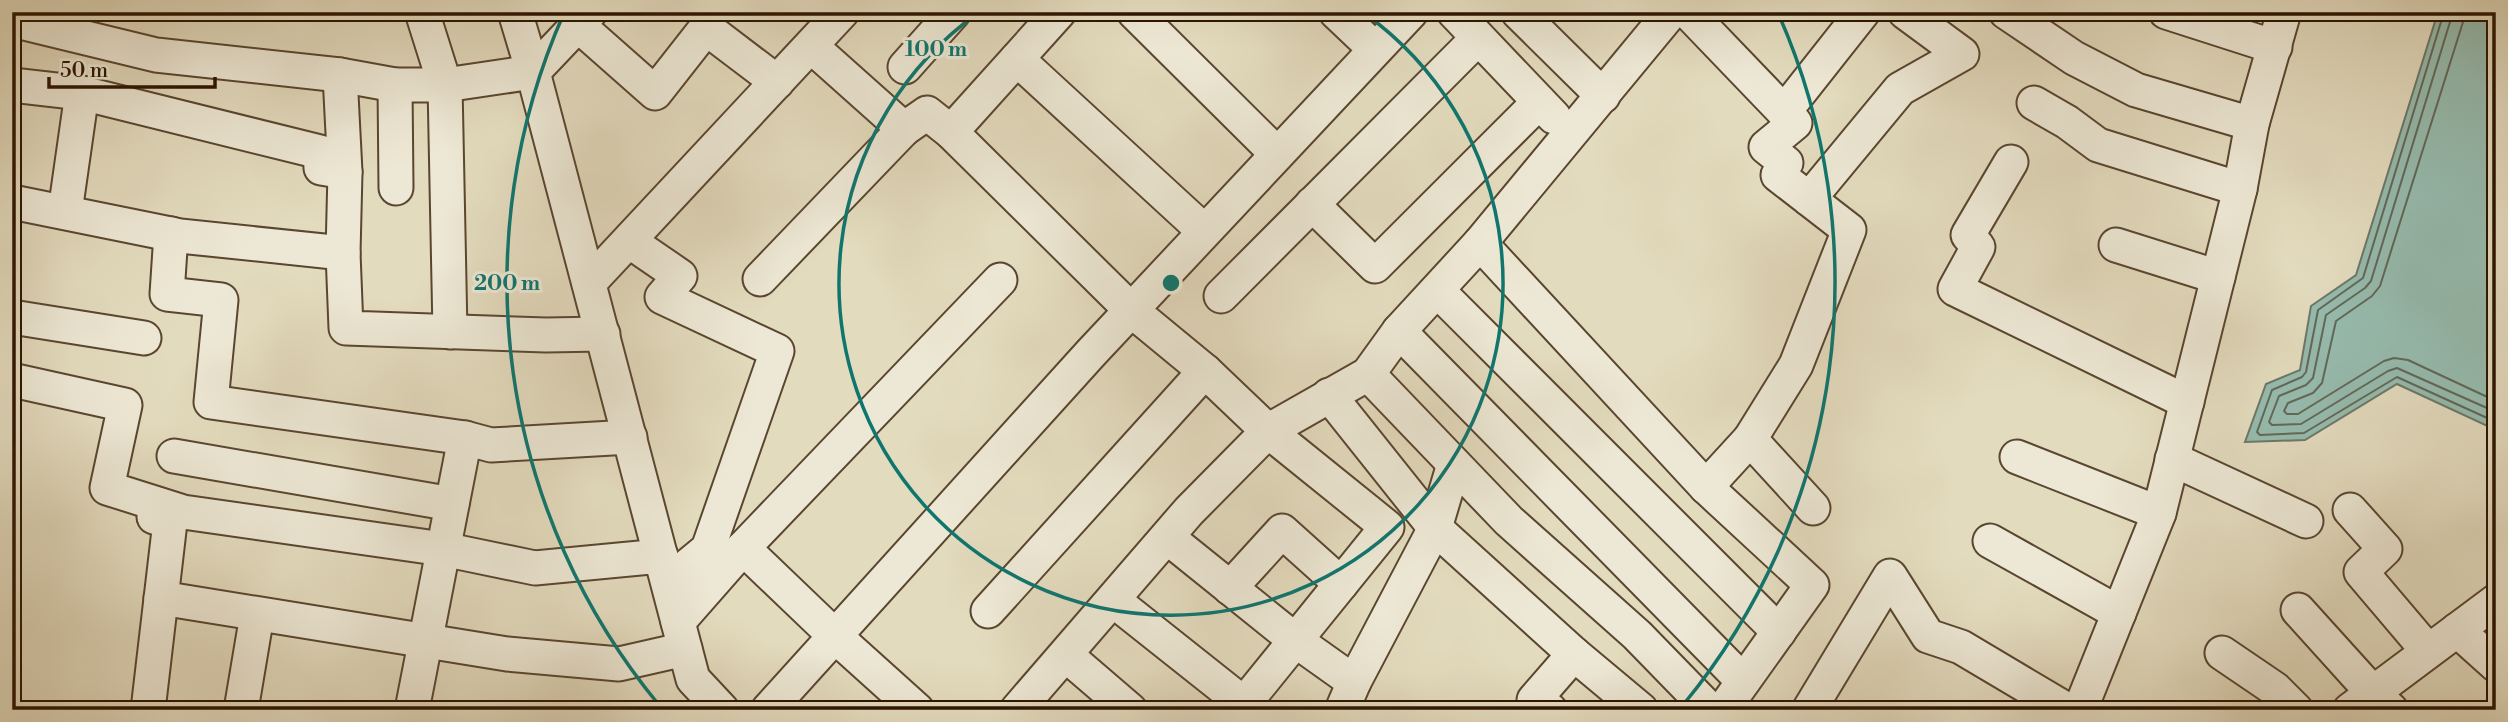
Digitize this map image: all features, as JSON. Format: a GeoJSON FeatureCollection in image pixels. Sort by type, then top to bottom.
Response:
{"type":"FeatureCollection","features":[{"type":"Feature","properties":{"kind":"street"},"geometry":{"type":"LineString","coordinates":[[422,12],[445,85],[450,332]]}},
{"type":"Feature","properties":{"kind":"street"},"geometry":{"type":"LineString","coordinates":[[515,12],[693,679],[722,710]]}},
{"type":"Feature","properties":{"kind":"street"},"geometry":{"type":"LineString","coordinates":[[905,67],[954,12]]}},
{"type":"Feature","properties":{"kind":"street"},"geometry":{"type":"LineString","coordinates":[[951,132],[1059,12]]}},
{"type":"Feature","properties":{"kind":"street"},"geometry":{"type":"LineString","coordinates":[[1134,12],[1277,153]]}},
{"type":"Feature","properties":{"kind":"street"},"geometry":{"type":"LineString","coordinates":[[1336,12],[1375,49]]}},
{"type":"Feature","properties":{"kind":"street"},"geometry":{"type":"LineString","coordinates":[[768,710],[1131,310],[1411,12]]}},
{"type":"Feature","properties":{"kind":"street"},"geometry":{"type":"LineString","coordinates":[[1454,12],[1571,134]]}},
{"type":"Feature","properties":{"kind":"street"},"geometry":{"type":"LineString","coordinates":[[1518,12],[1603,96]]}},
{"type":"Feature","properties":{"kind":"street"},"geometry":{"type":"LineString","coordinates":[[1784,112],[1863,12]]}},
{"type":"Feature","properties":{"kind":"street"},"geometry":{"type":"LineString","coordinates":[[1809,199],[1900,89],[1962,54],[1905,12]]}},
{"type":"Feature","properties":{"kind":"street"},"geometry":{"type":"LineString","coordinates":[[2006,12],[2074,58],[2136,90],[2252,124]]}},
{"type":"Feature","properties":{"kind":"street"},"geometry":{"type":"LineString","coordinates":[[2166,12],[2275,47]]}},
{"type":"Feature","properties":{"kind":"street"},"geometry":{"type":"LineString","coordinates":[[2080,710],[2159,513],[2240,189],[2252,124],[2284,12]]}},
{"type":"Feature","properties":{"kind":"street"},"geometry":{"type":"LineString","coordinates":[[1017,710],[1189,511],[1268,431],[1368,374],[1399,331],[1480,243],[1672,13],[1795,123],[1766,147],[1786,163],[1778,174],[1849,230],[1826,295],[1796,365],[1749,439],[1706,487]]}},
{"type":"Feature","properties":{"kind":"street"},"geometry":{"type":"LineString","coordinates":[[589,283],[778,82],[837,14]]}},
{"type":"Feature","properties":{"kind":"street"},"geometry":{"type":"LineString","coordinates":[[12,20],[156,55],[340,75],[395,85],[445,85],[533,72],[584,19],[655,93],[706,29],[778,82]]}},
{"type":"Feature","properties":{"kind":"street"},"geometry":{"type":"LineString","coordinates":[[1220,296],[1478,38]]}},
{"type":"Feature","properties":{"kind":"street"},"geometry":{"type":"LineString","coordinates":[[811,46],[904,129]]}},
{"type":"Feature","properties":{"kind":"street"},"geometry":{"type":"LineString","coordinates":[[1017,59],[1204,231]]}},
{"type":"Feature","properties":{"kind":"street"},"geometry":{"type":"LineString","coordinates":[[340,75],[345,172],[343,253],[346,328],[546,335],[603,334]]}},
{"type":"Feature","properties":{"kind":"street"},"geometry":{"type":"LineString","coordinates":[[12,85],[82,93],[320,152],[321,168],[345,172]]}},
{"type":"Feature","properties":{"kind":"street"},"geometry":{"type":"LineString","coordinates":[[395,85],[396,188]]}},
{"type":"Feature","properties":{"kind":"street"},"geometry":{"type":"LineString","coordinates":[[65,212],[82,93]]}},
{"type":"Feature","properties":{"kind":"street"},"geometry":{"type":"LineString","coordinates":[[1312,204],[1375,266],[1539,102]]}},
{"type":"Feature","properties":{"kind":"street"},"geometry":{"type":"LineString","coordinates":[[2034,103],[2067,122],[2098,145],[2240,189]]}},
{"type":"Feature","properties":{"kind":"street"},"geometry":{"type":"LineString","coordinates":[[760,279],[904,129],[927,113],[951,132],[1131,310],[1205,371],[1268,431],[1387,527],[1242,707],[1113,600]]}},
{"type":"Feature","properties":{"kind":"street"},"geometry":{"type":"LineString","coordinates":[[2011,162],[1968,235],[1978,247],[1955,289],[2187,401]]}},
{"type":"Feature","properties":{"kind":"street"},"geometry":{"type":"LineString","coordinates":[[12,202],[171,234],[343,253]]}},
{"type":"Feature","properties":{"kind":"street"},"geometry":{"type":"LineString","coordinates":[[171,234],[167,294],[221,300],[211,402],[465,438],[491,445],[629,437]]}},
{"type":"Feature","properties":{"kind":"street"},"geometry":{"type":"LineString","coordinates":[[12,380],[125,405],[107,488],[183,512],[443,549],[535,568],[664,569],[708,549],[777,351],[662,297],[680,276],[629,241]]}},
{"type":"Feature","properties":{"kind":"street"},"geometry":{"type":"LineString","coordinates":[[1480,243],[1706,487],[1812,585],[1723,710]]}},
{"type":"Feature","properties":{"kind":"street"},"geometry":{"type":"LineString","coordinates":[[2116,246],[2218,277]]}},
{"type":"Feature","properties":{"kind":"street"},"geometry":{"type":"LineString","coordinates":[[161,598],[507,654],[619,664],[682,635],[743,548],[1000,280]]}},
{"type":"Feature","properties":{"kind":"street"},"geometry":{"type":"LineString","coordinates":[[1438,291],[1779,632]]}},
{"type":"Feature","properties":{"kind":"street"},"geometry":{"type":"LineString","coordinates":[[12,317],[144,338]]}},
{"type":"Feature","properties":{"kind":"street"},"geometry":{"type":"LineString","coordinates":[[1399,331],[1743,681]]}},
{"type":"Feature","properties":{"kind":"street"},"geometry":{"type":"LineString","coordinates":[[988,611],[1205,371]]}},
{"type":"Feature","properties":{"kind":"street"},"geometry":{"type":"LineString","coordinates":[[1368,374],[1509,521],[1637,635],[1710,710]]}},
{"type":"Feature","properties":{"kind":"street"},"geometry":{"type":"LineString","coordinates":[[1329,395],[1435,528],[1574,654],[1641,710]]}},
{"type":"Feature","properties":{"kind":"street"},"geometry":{"type":"LineString","coordinates":[[412,710],[465,438]]}},
{"type":"Feature","properties":{"kind":"street"},"geometry":{"type":"LineString","coordinates":[[1749,439],[1812,508]]}},
{"type":"Feature","properties":{"kind":"street"},"geometry":{"type":"LineString","coordinates":[[174,456],[452,504]]}},
{"type":"Feature","properties":{"kind":"street"},"geometry":{"type":"LineString","coordinates":[[2017,457],[2159,513]]}},
{"type":"Feature","properties":{"kind":"street"},"geometry":{"type":"LineString","coordinates":[[2172,459],[2306,521]]}},
{"type":"Feature","properties":{"kind":"street"},"geometry":{"type":"LineString","coordinates":[[1167,537],[1295,640],[1348,696],[1435,528],[1454,464]]}},
{"type":"Feature","properties":{"kind":"street"},"geometry":{"type":"LineString","coordinates":[[152,709],[170,522],[154,517],[157,504]]}},
{"type":"Feature","properties":{"kind":"street"},"geometry":{"type":"LineString","coordinates":[[2350,510],[2385,550],[2361,572],[2428,651]]}},
{"type":"Feature","properties":{"kind":"street"},"geometry":{"type":"LineString","coordinates":[[1230,588],[1282,531],[1341,584]]}},
{"type":"Feature","properties":{"kind":"street"},"geometry":{"type":"LineString","coordinates":[[1990,541],[2119,613]]}},
{"type":"Feature","properties":{"kind":"street"},"geometry":{"type":"LineString","coordinates":[[743,548],[917,710]]}},
{"type":"Feature","properties":{"kind":"street"},"geometry":{"type":"LineString","coordinates":[[1809,710],[1889,576],[1928,636],[1961,647],[2067,710]]}},
{"type":"Feature","properties":{"kind":"street"},"geometry":{"type":"LineString","coordinates":[[2298,610],[2371,704],[2428,651],[2496,601]]}},
{"type":"Feature","properties":{"kind":"street"},"geometry":{"type":"LineString","coordinates":[[241,710],[257,615]]}},
{"type":"Feature","properties":{"kind":"street"},"geometry":{"type":"LineString","coordinates":[[2457,630],[2496,665]]}},
{"type":"Feature","properties":{"kind":"street"},"geometry":{"type":"LineString","coordinates":[[2222,653],[2275,689],[2296,710]]}},
{"type":"Feature","properties":{"kind":"street"},"geometry":{"type":"LineString","coordinates":[[1550,710],[1534,700],[1574,654]]}},
{"type":"Feature","properties":{"kind":"street"},"geometry":{"type":"LineString","coordinates":[[1066,655],[1130,710]]}},
{"type":"Feature","properties":{"kind":"water"},"geometry":{"type":"Polygon","coordinates":[[[2438,12],[2496,12],[2496,430],[2397,384],[2305,440],[2245,442],[2266,384],[2300,370],[2311,306],[2356,275],[2438,12]]]}}]}
